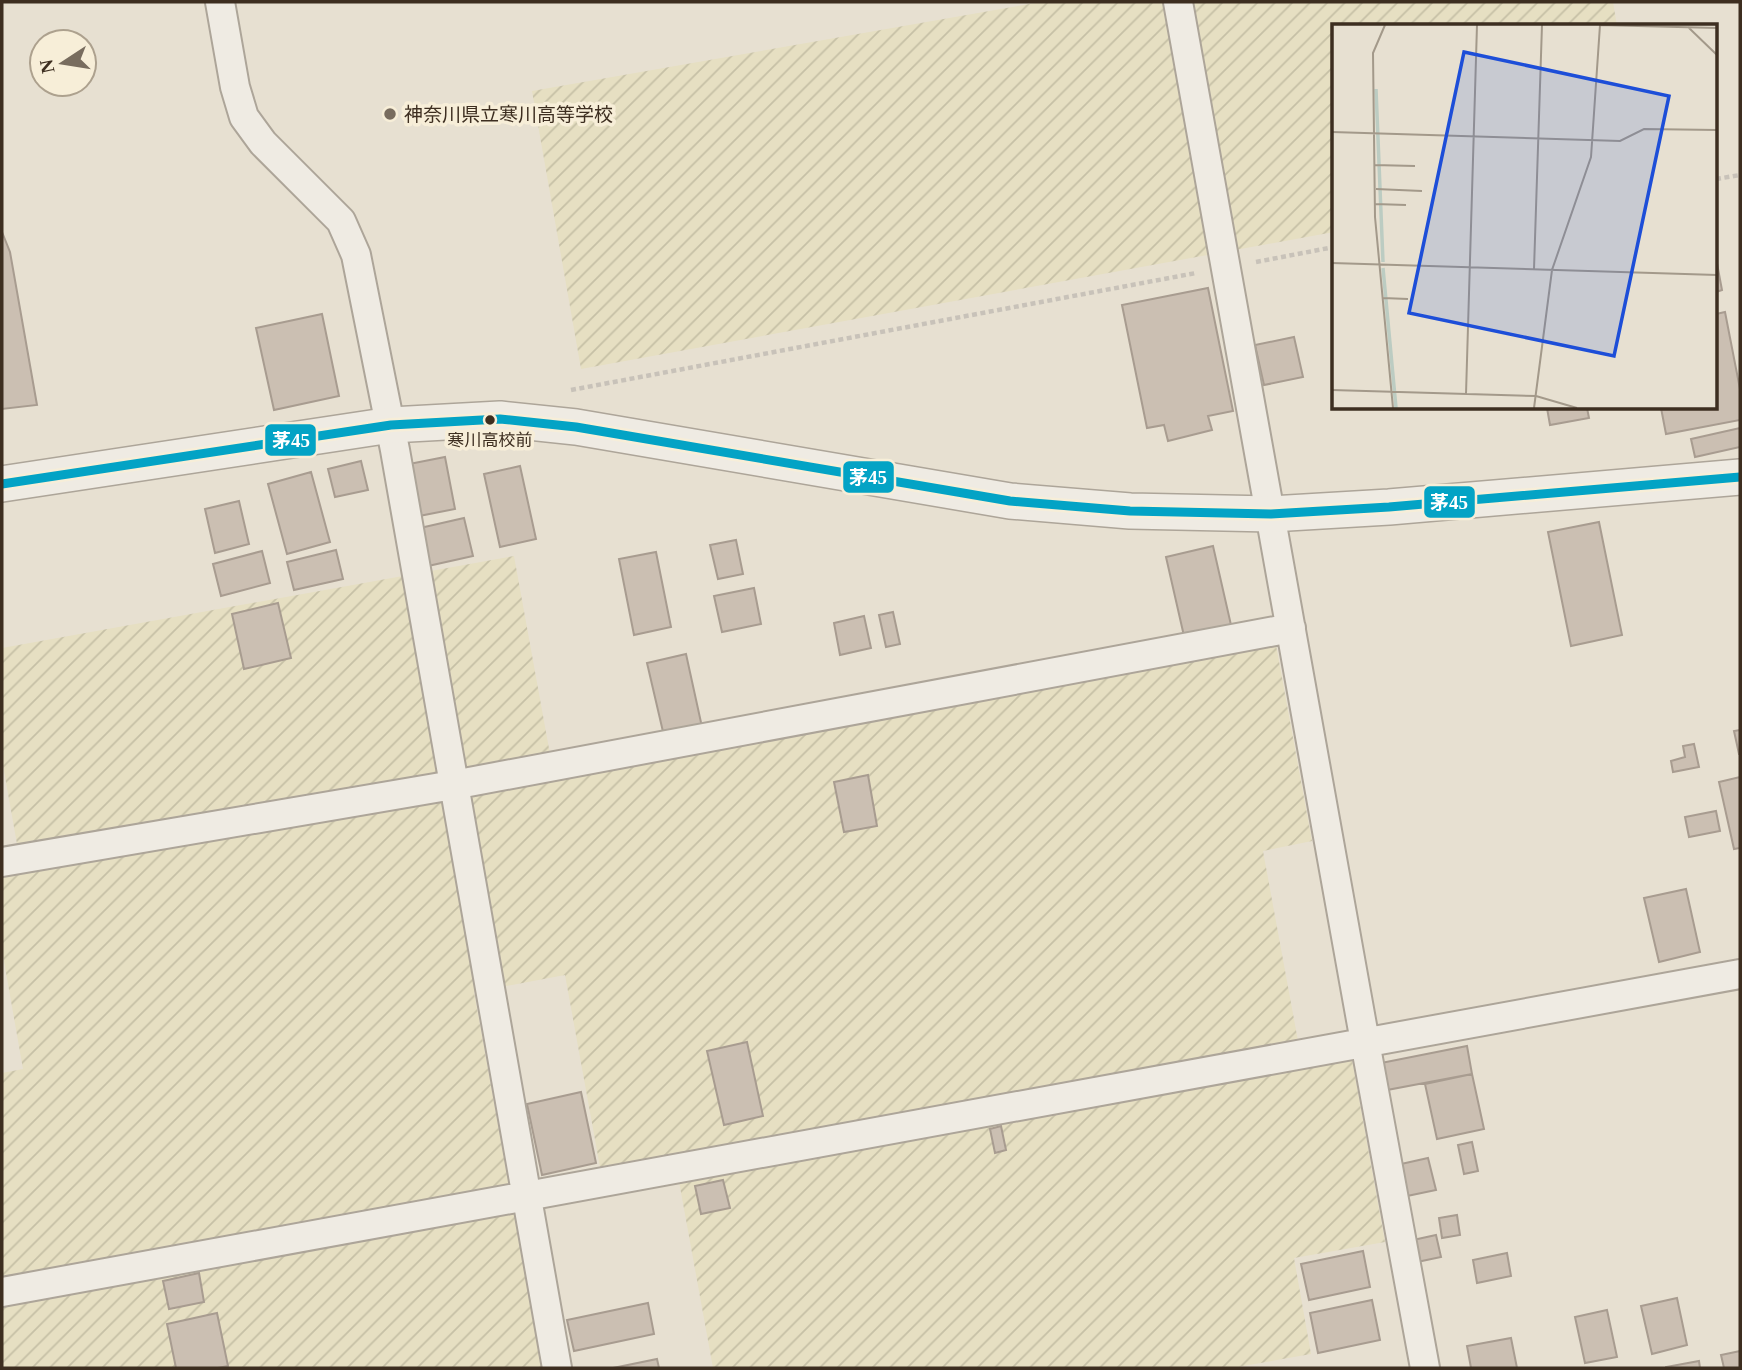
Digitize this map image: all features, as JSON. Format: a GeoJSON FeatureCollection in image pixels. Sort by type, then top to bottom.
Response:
{"type":"FeatureCollection","features":[{"type":"Feature","properties":{"kind":"street"},"geometry":{"type":"LineString","coordinates":[[220,2],[235,87],[244,117],[263,143],[341,221],[356,255],[390,425],[557,1368]]}},
{"type":"Feature","properties":{"kind":"street"},"geometry":{"type":"LineString","coordinates":[[1178,2],[1425,1368]]}},
{"type":"Feature","properties":{"kind":"street"},"geometry":{"type":"LineString","coordinates":[[2,484],[390,425],[500,419],[576,427],[1010,501],[1130,511],[1270,514],[1403,506],[1740,477]]}},
{"type":"Feature","properties":{"kind":"street"},"geometry":{"type":"LineString","coordinates":[[2,862],[453,785],[1291,628]]}},
{"type":"Feature","properties":{"kind":"street"},"geometry":{"type":"LineString","coordinates":[[2,1292],[1740,974]]}},
{"type":"Feature","properties":{"kind":"path"},"geometry":{"type":"LineString","coordinates":[[1718,179],[1740,175]]}},
{"type":"Feature","properties":{"kind":"path"},"geometry":{"type":"LineString","coordinates":[[558,392],[1332,247]]}},
{"type":"Feature","properties":{"kind":"shaded area"},"geometry":{"type":"Polygon","coordinates":[[[1041,2],[1613,2],[1617,24],[1332,24],[1332,232],[581,369],[532,91],[1041,2]]]}},
{"type":"Feature","properties":{"kind":"shaded area"},"geometry":{"type":"Polygon","coordinates":[[[514,556],[554,776],[1276,645],[1312,841],[1263,851],[1303,1068],[1352,1060],[1385,1242],[1294,1258],[1311,1354],[1232,1368],[713,1368],[674,1154],[600,1167],[565,975],[474,992],[542,1368],[2,1368],[2,1073],[23,1069],[2,950],[2,877],[22,872],[2,760],[2,648],[514,556]]]}},
{"type":"Feature","properties":{"kind":"building"},"geometry":{"type":"Polygon","coordinates":[[[2,232],[10,252],[37,405],[2,409],[2,232]]]}},
{"type":"Feature","properties":{"kind":"building"},"geometry":{"type":"Polygon","coordinates":[[[1718,269],[1722,290],[1718,291],[1718,269]]]}},
{"type":"Feature","properties":{"kind":"building"},"geometry":{"type":"Polygon","coordinates":[[[1208,288],[1233,411],[1208,416],[1212,430],[1168,441],[1164,425],[1147,428],[1122,305],[1208,288]]]}},
{"type":"Feature","properties":{"kind":"building"},"geometry":{"type":"Polygon","coordinates":[[[1725,312],[1740,389],[1740,420],[1666,434],[1661,410],[1718,410],[1718,314],[1725,312]]]}},
{"type":"Feature","properties":{"kind":"building"},"geometry":{"type":"Polygon","coordinates":[[[322,314],[339,396],[274,410],[256,328],[322,314]]]}},
{"type":"Feature","properties":{"kind":"building"},"geometry":{"type":"Polygon","coordinates":[[[1294,337],[1303,377],[1264,385],[1255,345],[1294,337]]]}},
{"type":"Feature","properties":{"kind":"building"},"geometry":{"type":"Polygon","coordinates":[[[1547,410],[1587,410],[1589,418],[1550,425],[1547,410]]]}},
{"type":"Feature","properties":{"kind":"building"},"geometry":{"type":"Polygon","coordinates":[[[1740,428],[1740,447],[1695,457],[1691,439],[1740,428]]]}},
{"type":"Feature","properties":{"kind":"building"},"geometry":{"type":"Polygon","coordinates":[[[445,457],[455,509],[414,517],[404,465],[445,457]]]}},
{"type":"Feature","properties":{"kind":"building"},"geometry":{"type":"Polygon","coordinates":[[[361,461],[368,490],[335,497],[328,469],[361,461]]]}},
{"type":"Feature","properties":{"kind":"building"},"geometry":{"type":"Polygon","coordinates":[[[520,466],[536,539],[500,547],[484,474],[520,466]]]}},
{"type":"Feature","properties":{"kind":"building"},"geometry":{"type":"Polygon","coordinates":[[[311,472],[330,542],[287,554],[268,484],[311,472]]]}},
{"type":"Feature","properties":{"kind":"building"},"geometry":{"type":"Polygon","coordinates":[[[239,501],[249,544],[215,553],[205,509],[239,501]]]}},
{"type":"Feature","properties":{"kind":"building"},"geometry":{"type":"Polygon","coordinates":[[[464,518],[473,556],[428,566],[420,528],[464,518]]]}},
{"type":"Feature","properties":{"kind":"building"},"geometry":{"type":"Polygon","coordinates":[[[1599,522],[1622,635],[1571,646],[1548,532],[1599,522]]]}},
{"type":"Feature","properties":{"kind":"building"},"geometry":{"type":"Polygon","coordinates":[[[736,540],[743,574],[718,579],[710,545],[736,540]]]}},
{"type":"Feature","properties":{"kind":"building"},"geometry":{"type":"Polygon","coordinates":[[[1213,546],[1231,625],[1184,636],[1166,557],[1213,546]]]}},
{"type":"Feature","properties":{"kind":"building"},"geometry":{"type":"Polygon","coordinates":[[[336,550],[343,579],[294,590],[287,562],[336,550]]]}},
{"type":"Feature","properties":{"kind":"building"},"geometry":{"type":"Polygon","coordinates":[[[262,551],[270,583],[221,596],[213,564],[262,551]]]}},
{"type":"Feature","properties":{"kind":"building"},"geometry":{"type":"Polygon","coordinates":[[[656,552],[671,627],[634,635],[619,559],[656,552]]]}},
{"type":"Feature","properties":{"kind":"building"},"geometry":{"type":"Polygon","coordinates":[[[754,588],[761,624],[722,632],[714,596],[754,588]]]}},
{"type":"Feature","properties":{"kind":"building"},"geometry":{"type":"Polygon","coordinates":[[[278,603],[291,658],[244,669],[232,614],[278,603]]]}},
{"type":"Feature","properties":{"kind":"building"},"geometry":{"type":"Polygon","coordinates":[[[893,612],[900,644],[886,647],[879,615],[893,612]]]}},
{"type":"Feature","properties":{"kind":"building"},"geometry":{"type":"Polygon","coordinates":[[[864,616],[871,648],[840,655],[834,623],[864,616]]]}},
{"type":"Feature","properties":{"kind":"building"},"geometry":{"type":"Polygon","coordinates":[[[686,654],[702,727],[664,736],[647,663],[686,654]]]}},
{"type":"Feature","properties":{"kind":"building"},"geometry":{"type":"Polygon","coordinates":[[[1740,730],[1740,754],[1739,754],[1734,731],[1740,730]]]}},
{"type":"Feature","properties":{"kind":"building"},"geometry":{"type":"Polygon","coordinates":[[[1694,744],[1699,767],[1673,772],[1671,761],[1685,757],[1683,746],[1694,744]]]}},
{"type":"Feature","properties":{"kind":"building"},"geometry":{"type":"Polygon","coordinates":[[[868,775],[877,826],[844,832],[834,782],[868,775]]]}},
{"type":"Feature","properties":{"kind":"building"},"geometry":{"type":"Polygon","coordinates":[[[1740,777],[1740,848],[1734,849],[1719,782],[1740,777]]]}},
{"type":"Feature","properties":{"kind":"building"},"geometry":{"type":"Polygon","coordinates":[[[1716,811],[1720,831],[1689,837],[1685,817],[1716,811]]]}},
{"type":"Feature","properties":{"kind":"building"},"geometry":{"type":"Polygon","coordinates":[[[1686,889],[1700,952],[1659,962],[1644,898],[1686,889]]]}},
{"type":"Feature","properties":{"kind":"building"},"geometry":{"type":"Polygon","coordinates":[[[747,1042],[763,1116],[724,1125],[707,1051],[747,1042]]]}},
{"type":"Feature","properties":{"kind":"building"},"geometry":{"type":"Polygon","coordinates":[[[1467,1046],[1472,1074],[1387,1090],[1381,1063],[1467,1046]]]}},
{"type":"Feature","properties":{"kind":"building"},"geometry":{"type":"Polygon","coordinates":[[[1472,1074],[1484,1129],[1437,1139],[1425,1084],[1472,1074]]]}},
{"type":"Feature","properties":{"kind":"building"},"geometry":{"type":"Polygon","coordinates":[[[581,1092],[596,1163],[542,1175],[527,1104],[581,1092]]]}},
{"type":"Feature","properties":{"kind":"building"},"geometry":{"type":"Polygon","coordinates":[[[1001,1126],[1006,1150],[995,1153],[990,1129],[1001,1126]]]}},
{"type":"Feature","properties":{"kind":"building"},"geometry":{"type":"Polygon","coordinates":[[[1472,1142],[1478,1171],[1464,1174],[1458,1145],[1472,1142]]]}},
{"type":"Feature","properties":{"kind":"building"},"geometry":{"type":"Polygon","coordinates":[[[1428,1158],[1436,1190],[1407,1196],[1401,1164],[1428,1158]]]}},
{"type":"Feature","properties":{"kind":"building"},"geometry":{"type":"Polygon","coordinates":[[[723,1180],[730,1208],[701,1214],[695,1186],[723,1180]]]}},
{"type":"Feature","properties":{"kind":"building"},"geometry":{"type":"Polygon","coordinates":[[[1457,1215],[1460,1235],[1442,1238],[1439,1218],[1457,1215]]]}},
{"type":"Feature","properties":{"kind":"building"},"geometry":{"type":"Polygon","coordinates":[[[1436,1235],[1441,1257],[1417,1262],[1413,1240],[1436,1235]]]}},
{"type":"Feature","properties":{"kind":"building"},"geometry":{"type":"Polygon","coordinates":[[[1363,1251],[1370,1287],[1309,1300],[1301,1264],[1363,1251]]]}},
{"type":"Feature","properties":{"kind":"building"},"geometry":{"type":"Polygon","coordinates":[[[1507,1253],[1511,1276],[1477,1283],[1473,1260],[1507,1253]]]}},
{"type":"Feature","properties":{"kind":"building"},"geometry":{"type":"Polygon","coordinates":[[[199,1273],[204,1302],[169,1309],[163,1281],[199,1273]]]}},
{"type":"Feature","properties":{"kind":"building"},"geometry":{"type":"Polygon","coordinates":[[[1677,1298],[1687,1345],[1652,1354],[1641,1306],[1677,1298]]]}},
{"type":"Feature","properties":{"kind":"building"},"geometry":{"type":"Polygon","coordinates":[[[1372,1300],[1380,1340],[1318,1353],[1310,1313],[1372,1300]]]}},
{"type":"Feature","properties":{"kind":"building"},"geometry":{"type":"Polygon","coordinates":[[[648,1303],[654,1334],[574,1351],[567,1320],[648,1303]]]}},
{"type":"Feature","properties":{"kind":"building"},"geometry":{"type":"Polygon","coordinates":[[[1607,1310],[1617,1357],[1585,1363],[1575,1317],[1607,1310]]]}},
{"type":"Feature","properties":{"kind":"building"},"geometry":{"type":"Polygon","coordinates":[[[217,1313],[228,1366],[176,1368],[167,1324],[217,1313]]]}},
{"type":"Feature","properties":{"kind":"building"},"geometry":{"type":"Polygon","coordinates":[[[1511,1338],[1517,1368],[1471,1368],[1467,1346],[1511,1338]]]}},
{"type":"Feature","properties":{"kind":"building"},"geometry":{"type":"Polygon","coordinates":[[[1740,1351],[1740,1368],[1724,1368],[1721,1355],[1740,1351]]]}},
{"type":"Feature","properties":{"kind":"building"},"geometry":{"type":"Polygon","coordinates":[[[657,1359],[659,1368],[613,1368],[657,1359]]]}},
{"type":"Feature","properties":{"kind":"building"},"geometry":{"type":"Polygon","coordinates":[[[1699,1361],[1700,1368],[1666,1368],[1666,1367],[1699,1361]]]}},
{"type":"Feature","properties":{"kind":"transit line","name":"茅45"},"geometry":{"type":"LineString","coordinates":[[2,484],[391,425],[500,419],[576,427],[1010,501],[1130,511],[1271,514],[1389,507],[1740,477]]}},
{"type":"Feature","properties":{"kind":"place","name":"神奈川県立寒川高等学校"},"geometry":{"type":"Point","coordinates":[390,114]}},
{"type":"Feature","properties":{"kind":"place","name":"寒川高校前"},"geometry":{"type":"Point","coordinates":[490,420]}}]}
